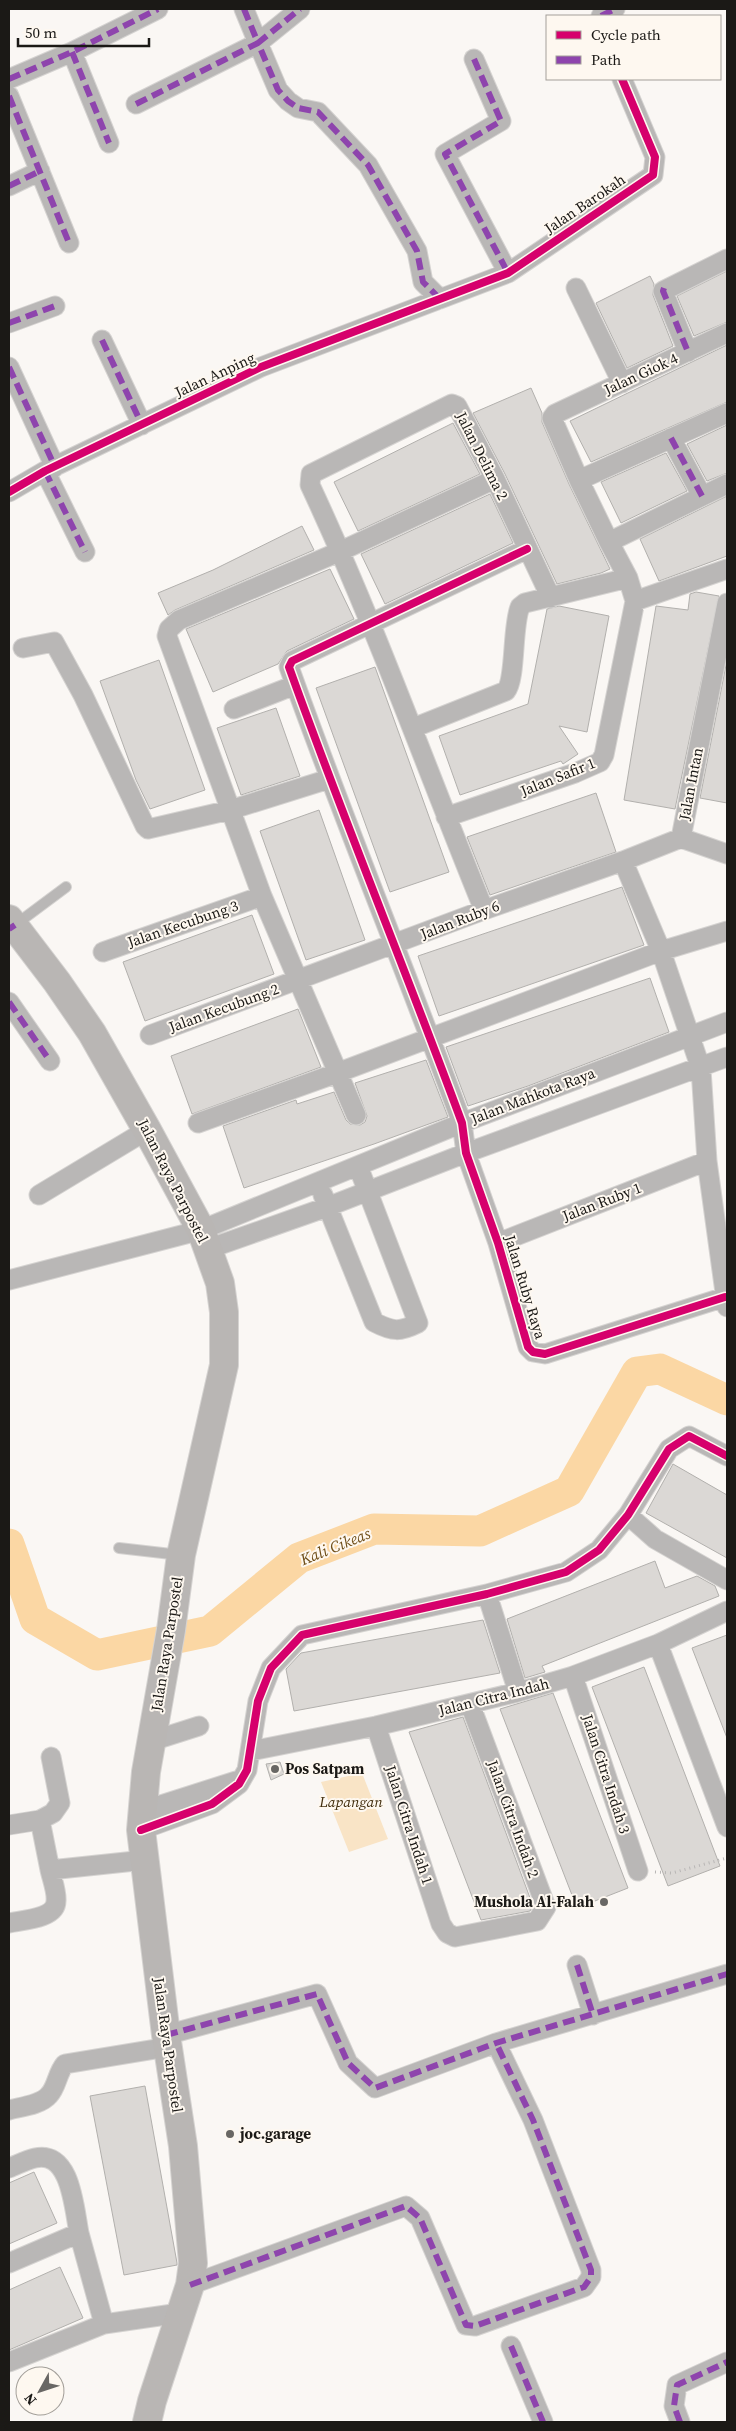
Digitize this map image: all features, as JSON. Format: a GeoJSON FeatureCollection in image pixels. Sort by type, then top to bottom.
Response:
{"type":"FeatureCollection","features":[{"type":"Feature","properties":{"kind":"main road","name":"Jalan Raya Parpostel"},"geometry":{"type":"LineString","coordinates":[[11,924],[92,1033],[147,1130],[205,1240],[220,1284],[224,1312],[224,1364],[181,1555],[171,1630],[146,1772],[142,1821],[167,2041],[183,2146],[193,2263],[190,2285],[152,2401],[147,2422]]}},
{"type":"Feature","properties":{"kind":"street"},"geometry":{"type":"LineString","coordinates":[[244,9],[278,90],[298,108],[318,112],[368,165],[417,251],[423,282],[440,299]]}},
{"type":"Feature","properties":{"kind":"street"},"geometry":{"type":"LineString","coordinates":[[136,104],[258,43],[300,9]]}},
{"type":"Feature","properties":{"kind":"street"},"geometry":{"type":"LineString","coordinates":[[603,15],[616,9]]}},
{"type":"Feature","properties":{"kind":"street"},"geometry":{"type":"LineString","coordinates":[[9,80],[72,52],[146,11]]}},
{"type":"Feature","properties":{"kind":"street"},"geometry":{"type":"LineString","coordinates":[[72,52],[109,143]]}},
{"type":"Feature","properties":{"kind":"street"},"geometry":{"type":"LineString","coordinates":[[474,59],[502,121],[445,154],[508,273]]}},
{"type":"Feature","properties":{"kind":"street","name":"Jalan Barokah"},"geometry":{"type":"LineString","coordinates":[[440,299],[508,273],[653,175],[655,157],[622,80]]}},
{"type":"Feature","properties":{"kind":"street"},"geometry":{"type":"LineString","coordinates":[[9,96],[69,243]]}},
{"type":"Feature","properties":{"kind":"street"},"geometry":{"type":"LineString","coordinates":[[9,186],[40,172]]}},
{"type":"Feature","properties":{"kind":"street"},"geometry":{"type":"LineString","coordinates":[[688,352],[663,291],[727,259]]}},
{"type":"Feature","properties":{"kind":"street"},"geometry":{"type":"LineString","coordinates":[[576,288],[622,383]]}},
{"type":"Feature","properties":{"kind":"street","name":"Jalan Anping"},"geometry":{"type":"LineString","coordinates":[[9,492],[50,469],[261,367],[440,299]]}},
{"type":"Feature","properties":{"kind":"street"},"geometry":{"type":"LineString","coordinates":[[9,323],[55,306]]}},
{"type":"Feature","properties":{"kind":"street","name":"Jalan Giok 4"},"geometry":{"type":"LineString","coordinates":[[579,480],[552,422],[555,414],[727,333]]}},
{"type":"Feature","properties":{"kind":"street"},"geometry":{"type":"LineString","coordinates":[[102,340],[142,425]]}},
{"type":"Feature","properties":{"kind":"street"},"geometry":{"type":"LineString","coordinates":[[9,367],[85,552]]}},
{"type":"Feature","properties":{"kind":"street","name":"Jalan Delima 2"},"geometry":{"type":"LineString","coordinates":[[341,551],[310,485],[311,474],[452,404],[461,409],[551,598]]}},
{"type":"Feature","properties":{"kind":"street"},"geometry":{"type":"LineString","coordinates":[[727,413],[579,480],[628,578],[635,602],[727,569]]}},
{"type":"Feature","properties":{"kind":"street"},"geometry":{"type":"LineString","coordinates":[[671,438],[702,496]]}},
{"type":"Feature","properties":{"kind":"street"},"geometry":{"type":"LineString","coordinates":[[356,1115],[262,896],[167,636],[169,629],[179,620],[341,551],[495,478]]}},
{"type":"Feature","properties":{"kind":"street"},"geometry":{"type":"LineString","coordinates":[[609,542],[727,484]]}},
{"type":"Feature","properties":{"kind":"street"},"geometry":{"type":"LineString","coordinates":[[370,624],[527,549]]}},
{"type":"Feature","properties":{"kind":"street"},"geometry":{"type":"LineString","coordinates":[[341,551],[484,910]]}},
{"type":"Feature","properties":{"kind":"street"},"geometry":{"type":"LineString","coordinates":[[413,728],[506,691],[510,686],[516,622],[520,607],[525,603],[628,578]]}},
{"type":"Feature","properties":{"kind":"street","name":"Jalan Safir 1"},"geometry":{"type":"LineString","coordinates":[[446,817],[575,773],[600,762],[604,755],[635,602]]}},
{"type":"Feature","properties":{"kind":"street","name":"Jalan Intan"},"geometry":{"type":"LineString","coordinates":[[623,861],[681,838],[727,603]]}},
{"type":"Feature","properties":{"kind":"street","name":"Jalan Ruby Raya"},"geometry":{"type":"LineString","coordinates":[[370,624],[292,661],[289,667],[329,779],[395,944],[462,1124],[466,1153],[498,1243],[528,1347],[539,1354],[545,1354],[726,1302]]}},
{"type":"Feature","properties":{"kind":"street"},"geometry":{"type":"LineString","coordinates":[[23,648],[54,642],[83,695],[144,826],[152,829],[230,810],[329,779]]}},
{"type":"Feature","properties":{"kind":"street"},"geometry":{"type":"LineString","coordinates":[[234,709],[295,685]]}},
{"type":"Feature","properties":{"kind":"street"},"geometry":{"type":"LineString","coordinates":[[681,838],[727,854]]}},
{"type":"Feature","properties":{"kind":"street"},"geometry":{"type":"LineString","coordinates":[[623,861],[661,951],[701,1069],[707,1161],[726,1302]]}},
{"type":"Feature","properties":{"kind":"street","name":"Jalan Ruby 6"},"geometry":{"type":"LineString","coordinates":[[298,981],[484,910],[623,861]]}},
{"type":"Feature","properties":{"kind":"street","name":"Jalan Kecubung 3"},"geometry":{"type":"LineString","coordinates":[[103,952],[262,896]]}},
{"type":"Feature","properties":{"kind":"street"},"geometry":{"type":"LineString","coordinates":[[198,1123],[337,1073],[661,951],[727,930]]}},
{"type":"Feature","properties":{"kind":"street","name":"Jalan Kecubung 2"},"geometry":{"type":"LineString","coordinates":[[150,1035],[298,981]]}},
{"type":"Feature","properties":{"kind":"street"},"geometry":{"type":"LineString","coordinates":[[9,1002],[50,1061]]}},
{"type":"Feature","properties":{"kind":"street","name":"Jalan Mahkota Raya"},"geometry":{"type":"LineString","coordinates":[[205,1240],[319,1182],[462,1124],[727,1022]]}},
{"type":"Feature","properties":{"kind":"street","name":"Jalan Mahkota Raya"},"geometry":{"type":"LineString","coordinates":[[205,1240],[327,1207],[466,1153],[727,1058]]}},
{"type":"Feature","properties":{"kind":"street"},"geometry":{"type":"LineString","coordinates":[[39,1194],[147,1130]]}},
{"type":"Feature","properties":{"kind":"street","name":"Jalan Ruby 1"},"geometry":{"type":"LineString","coordinates":[[498,1243],[707,1161]]}},
{"type":"Feature","properties":{"kind":"street"},"geometry":{"type":"LineString","coordinates":[[319,1182],[327,1207],[374,1322],[384,1328],[402,1331],[418,1323],[358,1166]]}},
{"type":"Feature","properties":{"kind":"street"},"geometry":{"type":"LineString","coordinates":[[9,1280],[205,1240]]}},
{"type":"Feature","properties":{"kind":"street"},"geometry":{"type":"LineString","coordinates":[[142,1821],[242,1779],[251,1751],[258,1701],[271,1668],[302,1635],[487,1594],[566,1572],[599,1550],[628,1515],[670,1449],[689,1436],[727,1456]]}},
{"type":"Feature","properties":{"kind":"street"},"geometry":{"type":"LineString","coordinates":[[628,1515],[655,1539],[727,1580]]}},
{"type":"Feature","properties":{"kind":"street"},"geometry":{"type":"LineString","coordinates":[[487,1594],[518,1692]]}},
{"type":"Feature","properties":{"kind":"street","name":"Jalan Citra Indah"},"geometry":{"type":"LineString","coordinates":[[251,1751],[376,1726],[518,1692],[573,1676],[658,1644],[727,1611]]}},
{"type":"Feature","properties":{"kind":"street"},"geometry":{"type":"LineString","coordinates":[[658,1644],[727,1827]]}},
{"type":"Feature","properties":{"kind":"street","name":"Jalan Citra Indah 3"},"geometry":{"type":"LineString","coordinates":[[573,1676],[638,1871]]}},
{"type":"Feature","properties":{"kind":"street","name":"Jalan Citra Indah 2"},"geometry":{"type":"LineString","coordinates":[[441,1924],[447,1933],[455,1937],[537,1921],[546,1907],[470,1704]]}},
{"type":"Feature","properties":{"kind":"street"},"geometry":{"type":"LineString","coordinates":[[154,1729],[199,1726]]}},
{"type":"Feature","properties":{"kind":"street","name":"Jalan Citra Indah 1"},"geometry":{"type":"LineString","coordinates":[[376,1726],[441,1924]]}},
{"type":"Feature","properties":{"kind":"street"},"geometry":{"type":"LineString","coordinates":[[9,1825],[40,1820],[53,1813],[60,1803],[51,1757]]}},
{"type":"Feature","properties":{"kind":"street"},"geometry":{"type":"LineString","coordinates":[[9,1923],[44,1915],[54,1908],[56,1902],[40,1820]]}},
{"type":"Feature","properties":{"kind":"street"},"geometry":{"type":"LineString","coordinates":[[50,1870],[145,1860]]}},
{"type":"Feature","properties":{"kind":"street"},"geometry":{"type":"LineString","coordinates":[[577,1964],[593,2015]]}},
{"type":"Feature","properties":{"kind":"street"},"geometry":{"type":"LineString","coordinates":[[9,2110],[41,2101],[50,2095],[59,2071],[65,2064],[167,2041],[317,1994],[348,2062],[375,2088],[496,2043],[727,1974]]}},
{"type":"Feature","properties":{"kind":"street"},"geometry":{"type":"LineString","coordinates":[[190,2285],[406,2206],[420,2218],[466,2324],[475,2326],[584,2287],[591,2277],[591,2270],[533,2120],[496,2043]]}},
{"type":"Feature","properties":{"kind":"street"},"geometry":{"type":"LineString","coordinates":[[9,2168],[35,2158],[48,2158],[57,2161],[66,2174],[79,2233],[104,2324]]}},
{"type":"Feature","properties":{"kind":"street"},"geometry":{"type":"LineString","coordinates":[[9,2263],[79,2233]]}},
{"type":"Feature","properties":{"kind":"street"},"geometry":{"type":"LineString","coordinates":[[9,2362],[104,2324],[180,2313]]}},
{"type":"Feature","properties":{"kind":"street"},"geometry":{"type":"LineString","coordinates":[[511,2346],[543,2422]]}},
{"type":"Feature","properties":{"kind":"street"},"geometry":{"type":"LineString","coordinates":[[680,2422],[674,2406],[677,2385],[727,2362]]}},
{"type":"Feature","properties":{"kind":"lane"},"geometry":{"type":"LineString","coordinates":[[11,924],[66,887]]}},
{"type":"Feature","properties":{"kind":"lane"},"geometry":{"type":"LineString","coordinates":[[119,1548],[181,1555]]}},
{"type":"Feature","properties":{"kind":"path"},"geometry":{"type":"LineString","coordinates":[[638,1871],[672,1873],[727,1858]]}},
{"type":"Feature","properties":{"kind":"green space","name":"Lapangan"},"geometry":{"type":"Polygon","coordinates":[[[362,1773],[388,1839],[349,1852],[321,1782],[362,1773]]]}},
{"type":"Feature","properties":{"kind":"building"},"geometry":{"type":"Polygon","coordinates":[[[727,271],[727,322],[694,336],[677,296],[727,271]]]}},
{"type":"Feature","properties":{"kind":"building"},"geometry":{"type":"Polygon","coordinates":[[[650,276],[654,284],[653,295],[673,346],[627,368],[596,303],[650,276]]]}},
{"type":"Feature","properties":{"kind":"building"},"geometry":{"type":"Polygon","coordinates":[[[727,345],[727,402],[591,462],[570,421],[727,345]]]}},
{"type":"Feature","properties":{"kind":"building"},"geometry":{"type":"Polygon","coordinates":[[[531,388],[542,413],[542,422],[569,484],[610,569],[601,573],[557,584],[505,474],[473,413],[531,388]]]}},
{"type":"Feature","properties":{"kind":"building"},"geometry":{"type":"Polygon","coordinates":[[[453,423],[480,474],[358,531],[334,482],[453,423]]]}},
{"type":"Feature","properties":{"kind":"building"},"geometry":{"type":"Polygon","coordinates":[[[727,425],[727,473],[707,481],[687,444],[727,425]]]}},
{"type":"Feature","properties":{"kind":"building"},"geometry":{"type":"Polygon","coordinates":[[[666,453],[687,491],[621,523],[601,482],[666,453]]]}},
{"type":"Feature","properties":{"kind":"building"},"geometry":{"type":"Polygon","coordinates":[[[490,494],[513,543],[385,604],[361,554],[490,494]]]}},
{"type":"Feature","properties":{"kind":"building"},"geometry":{"type":"Polygon","coordinates":[[[727,496],[727,556],[659,581],[640,539],[727,496]]]}},
{"type":"Feature","properties":{"kind":"building"},"geometry":{"type":"Polygon","coordinates":[[[302,526],[314,550],[175,610],[168,615],[158,593],[213,570],[302,526]]]}},
{"type":"Feature","properties":{"kind":"building"},"geometry":{"type":"Polygon","coordinates":[[[330,569],[354,619],[287,651],[278,664],[213,692],[186,629],[330,569]]]}},
{"type":"Feature","properties":{"kind":"building"},"geometry":{"type":"Polygon","coordinates":[[[696,592],[719,596],[675,809],[624,800],[656,606],[688,610],[690,594],[696,592]]]}},
{"type":"Feature","properties":{"kind":"building"},"geometry":{"type":"Polygon","coordinates":[[[559,606],[609,616],[587,732],[559,726],[578,754],[563,764],[561,761],[460,795],[439,736],[528,704],[547,609],[559,606]]]}},
{"type":"Feature","properties":{"kind":"building"},"geometry":{"type":"Polygon","coordinates":[[[159,660],[205,790],[150,809],[136,780],[100,681],[159,660]]]}},
{"type":"Feature","properties":{"kind":"building"},"geometry":{"type":"Polygon","coordinates":[[[727,660],[727,803],[700,798],[727,660]]]}},
{"type":"Feature","properties":{"kind":"building"},"geometry":{"type":"Polygon","coordinates":[[[375,667],[449,872],[390,892],[316,688],[375,667]]]}},
{"type":"Feature","properties":{"kind":"building"},"geometry":{"type":"Polygon","coordinates":[[[276,708],[300,776],[241,795],[217,728],[276,708]]]}},
{"type":"Feature","properties":{"kind":"building"},"geometry":{"type":"Polygon","coordinates":[[[596,793],[616,852],[490,895],[467,837],[596,793]]]}},
{"type":"Feature","properties":{"kind":"building"},"geometry":{"type":"Polygon","coordinates":[[[319,810],[365,940],[306,960],[260,831],[319,810]]]}},
{"type":"Feature","properties":{"kind":"building"},"geometry":{"type":"Polygon","coordinates":[[[622,887],[644,945],[439,1016],[418,956],[622,887]]]}},
{"type":"Feature","properties":{"kind":"building"},"geometry":{"type":"Polygon","coordinates":[[[252,915],[274,974],[145,1021],[123,962],[252,915]]]}},
{"type":"Feature","properties":{"kind":"building"},"geometry":{"type":"Polygon","coordinates":[[[650,978],[669,1032],[528,1086],[468,1106],[446,1047],[650,978]]]}},
{"type":"Feature","properties":{"kind":"building"},"geometry":{"type":"Polygon","coordinates":[[[298,1009],[321,1067],[192,1114],[171,1056],[298,1009]]]}},
{"type":"Feature","properties":{"kind":"building"},"geometry":{"type":"Polygon","coordinates":[[[426,1060],[448,1117],[244,1188],[223,1126],[296,1100],[297,1104],[334,1092],[346,1120],[350,1124],[360,1125],[365,1122],[367,1116],[355,1083],[426,1060]]]}},
{"type":"Feature","properties":{"kind":"building"},"geometry":{"type":"Polygon","coordinates":[[[673,1464],[727,1495],[727,1558],[646,1513],[673,1464]]]}},
{"type":"Feature","properties":{"kind":"building"},"geometry":{"type":"Polygon","coordinates":[[[655,1561],[665,1588],[697,1576],[715,1586],[719,1596],[542,1666],[545,1672],[525,1678],[507,1619],[655,1561]]]}},
{"type":"Feature","properties":{"kind":"building"},"geometry":{"type":"Polygon","coordinates":[[[483,1620],[500,1673],[294,1711],[286,1669],[301,1653],[483,1620]]]}},
{"type":"Feature","properties":{"kind":"building"},"geometry":{"type":"Polygon","coordinates":[[[727,1635],[727,1738],[692,1648],[727,1635]]]}},
{"type":"Feature","properties":{"kind":"building"},"geometry":{"type":"Polygon","coordinates":[[[644,1667],[720,1866],[668,1886],[592,1687],[644,1667]]]}},
{"type":"Feature","properties":{"kind":"building"},"geometry":{"type":"Polygon","coordinates":[[[553,1693],[628,1888],[577,1908],[500,1709],[553,1693]]]}},
{"type":"Feature","properties":{"kind":"building"},"geometry":{"type":"Polygon","coordinates":[[[463,1717],[533,1906],[530,1911],[481,1920],[409,1732],[463,1717]]]}},
{"type":"Feature","properties":{"kind":"building","name":"Pos Satpam"},"geometry":{"type":"Polygon","coordinates":[[[280,1762],[284,1774],[271,1780],[266,1764],[280,1762]]]}},
{"type":"Feature","properties":{"kind":"building"},"geometry":{"type":"Polygon","coordinates":[[[145,2086],[177,2265],[124,2275],[90,2096],[145,2086]]]}},
{"type":"Feature","properties":{"kind":"building"},"geometry":{"type":"Polygon","coordinates":[[[34,2172],[57,2223],[9,2244],[9,2183],[34,2172]]]}},
{"type":"Feature","properties":{"kind":"building"},"geometry":{"type":"Polygon","coordinates":[[[60,2267],[83,2318],[9,2350],[9,2290],[60,2267]]]}},
{"type":"Feature","properties":{"kind":"waterway","name":"Kali Cikeas"},"geometry":{"type":"LineString","coordinates":[[9,1544],[35,1619],[97,1655],[210,1631],[299,1558],[374,1529],[480,1531],[569,1491],[637,1372],[660,1369],[727,1400]]}},
{"type":"Feature","properties":{"kind":"marked path"},"geometry":{"type":"LineString","coordinates":[[9,79],[72,52],[158,9]]}},
{"type":"Feature","properties":{"kind":"marked path"},"geometry":{"type":"LineString","coordinates":[[244,9],[258,43],[300,9]]}},
{"type":"Feature","properties":{"kind":"marked path"},"geometry":{"type":"LineString","coordinates":[[603,15],[615,9]]}},
{"type":"Feature","properties":{"kind":"marked path"},"geometry":{"type":"LineString","coordinates":[[136,104],[258,43],[278,90],[298,108],[318,112],[368,165],[417,251],[423,282],[440,299]]}},
{"type":"Feature","properties":{"kind":"marked path"},"geometry":{"type":"LineString","coordinates":[[72,52],[109,143]]}},
{"type":"Feature","properties":{"kind":"marked path"},"geometry":{"type":"LineString","coordinates":[[474,59],[501,121],[445,154],[508,273]]}},
{"type":"Feature","properties":{"kind":"marked path"},"geometry":{"type":"LineString","coordinates":[[9,96],[69,243]]}},
{"type":"Feature","properties":{"kind":"marked path"},"geometry":{"type":"LineString","coordinates":[[9,186],[40,171]]}},
{"type":"Feature","properties":{"kind":"marked path"},"geometry":{"type":"LineString","coordinates":[[664,288],[663,291],[688,352]]}},
{"type":"Feature","properties":{"kind":"marked path"},"geometry":{"type":"LineString","coordinates":[[9,323],[55,306]]}},
{"type":"Feature","properties":{"kind":"marked path"},"geometry":{"type":"LineString","coordinates":[[102,340],[142,425]]}},
{"type":"Feature","properties":{"kind":"marked path"},"geometry":{"type":"LineString","coordinates":[[9,367],[55,467]]}},
{"type":"Feature","properties":{"kind":"marked path"},"geometry":{"type":"LineString","coordinates":[[671,438],[702,496]]}},
{"type":"Feature","properties":{"kind":"marked path"},"geometry":{"type":"LineString","coordinates":[[45,471],[85,552]]}},
{"type":"Feature","properties":{"kind":"marked path"},"geometry":{"type":"LineString","coordinates":[[9,929],[15,925]]}},
{"type":"Feature","properties":{"kind":"marked path"},"geometry":{"type":"LineString","coordinates":[[9,1002],[50,1061]]}},
{"type":"Feature","properties":{"kind":"marked path"},"geometry":{"type":"LineString","coordinates":[[577,1965],[593,2015]]}},
{"type":"Feature","properties":{"kind":"marked path"},"geometry":{"type":"LineString","coordinates":[[166,2035],[317,1994],[348,2063],[375,2088],[496,2043],[727,1974]]}},
{"type":"Feature","properties":{"kind":"marked path"},"geometry":{"type":"LineString","coordinates":[[190,2285],[406,2206],[420,2218],[466,2325],[475,2326],[584,2287],[591,2277],[591,2270],[533,2120],[496,2043]]}},
{"type":"Feature","properties":{"kind":"marked path"},"geometry":{"type":"LineString","coordinates":[[511,2346],[543,2422]]}},
{"type":"Feature","properties":{"kind":"marked path"},"geometry":{"type":"LineString","coordinates":[[680,2422],[674,2406],[677,2385],[727,2362]]}},
{"type":"Feature","properties":{"kind":"cycle path"},"geometry":{"type":"LineString","coordinates":[[9,492],[45,471],[261,367],[508,273],[653,175],[655,157],[622,80]]}},
{"type":"Feature","properties":{"kind":"cycle path"},"geometry":{"type":"LineString","coordinates":[[527,549],[292,661],[289,667],[331,782],[462,1123],[466,1153],[498,1243],[528,1347],[533,1352],[545,1354],[725,1297]]}},
{"type":"Feature","properties":{"kind":"cycle path"},"geometry":{"type":"LineString","coordinates":[[141,1830],[212,1804],[239,1784],[247,1770],[258,1701],[271,1668],[302,1635],[487,1594],[566,1572],[599,1550],[628,1515],[669,1449],[689,1436],[727,1456]]}},
{"type":"Feature","properties":{"kind":"place","name":"Pos Satpam"},"geometry":{"type":"Point","coordinates":[275,1769]}},
{"type":"Feature","properties":{"kind":"place","name":"Mushola Al-Falah"},"geometry":{"type":"Point","coordinates":[604,1902]}},
{"type":"Feature","properties":{"kind":"place","name":"joc.garage"},"geometry":{"type":"Point","coordinates":[230,2134]}}]}
